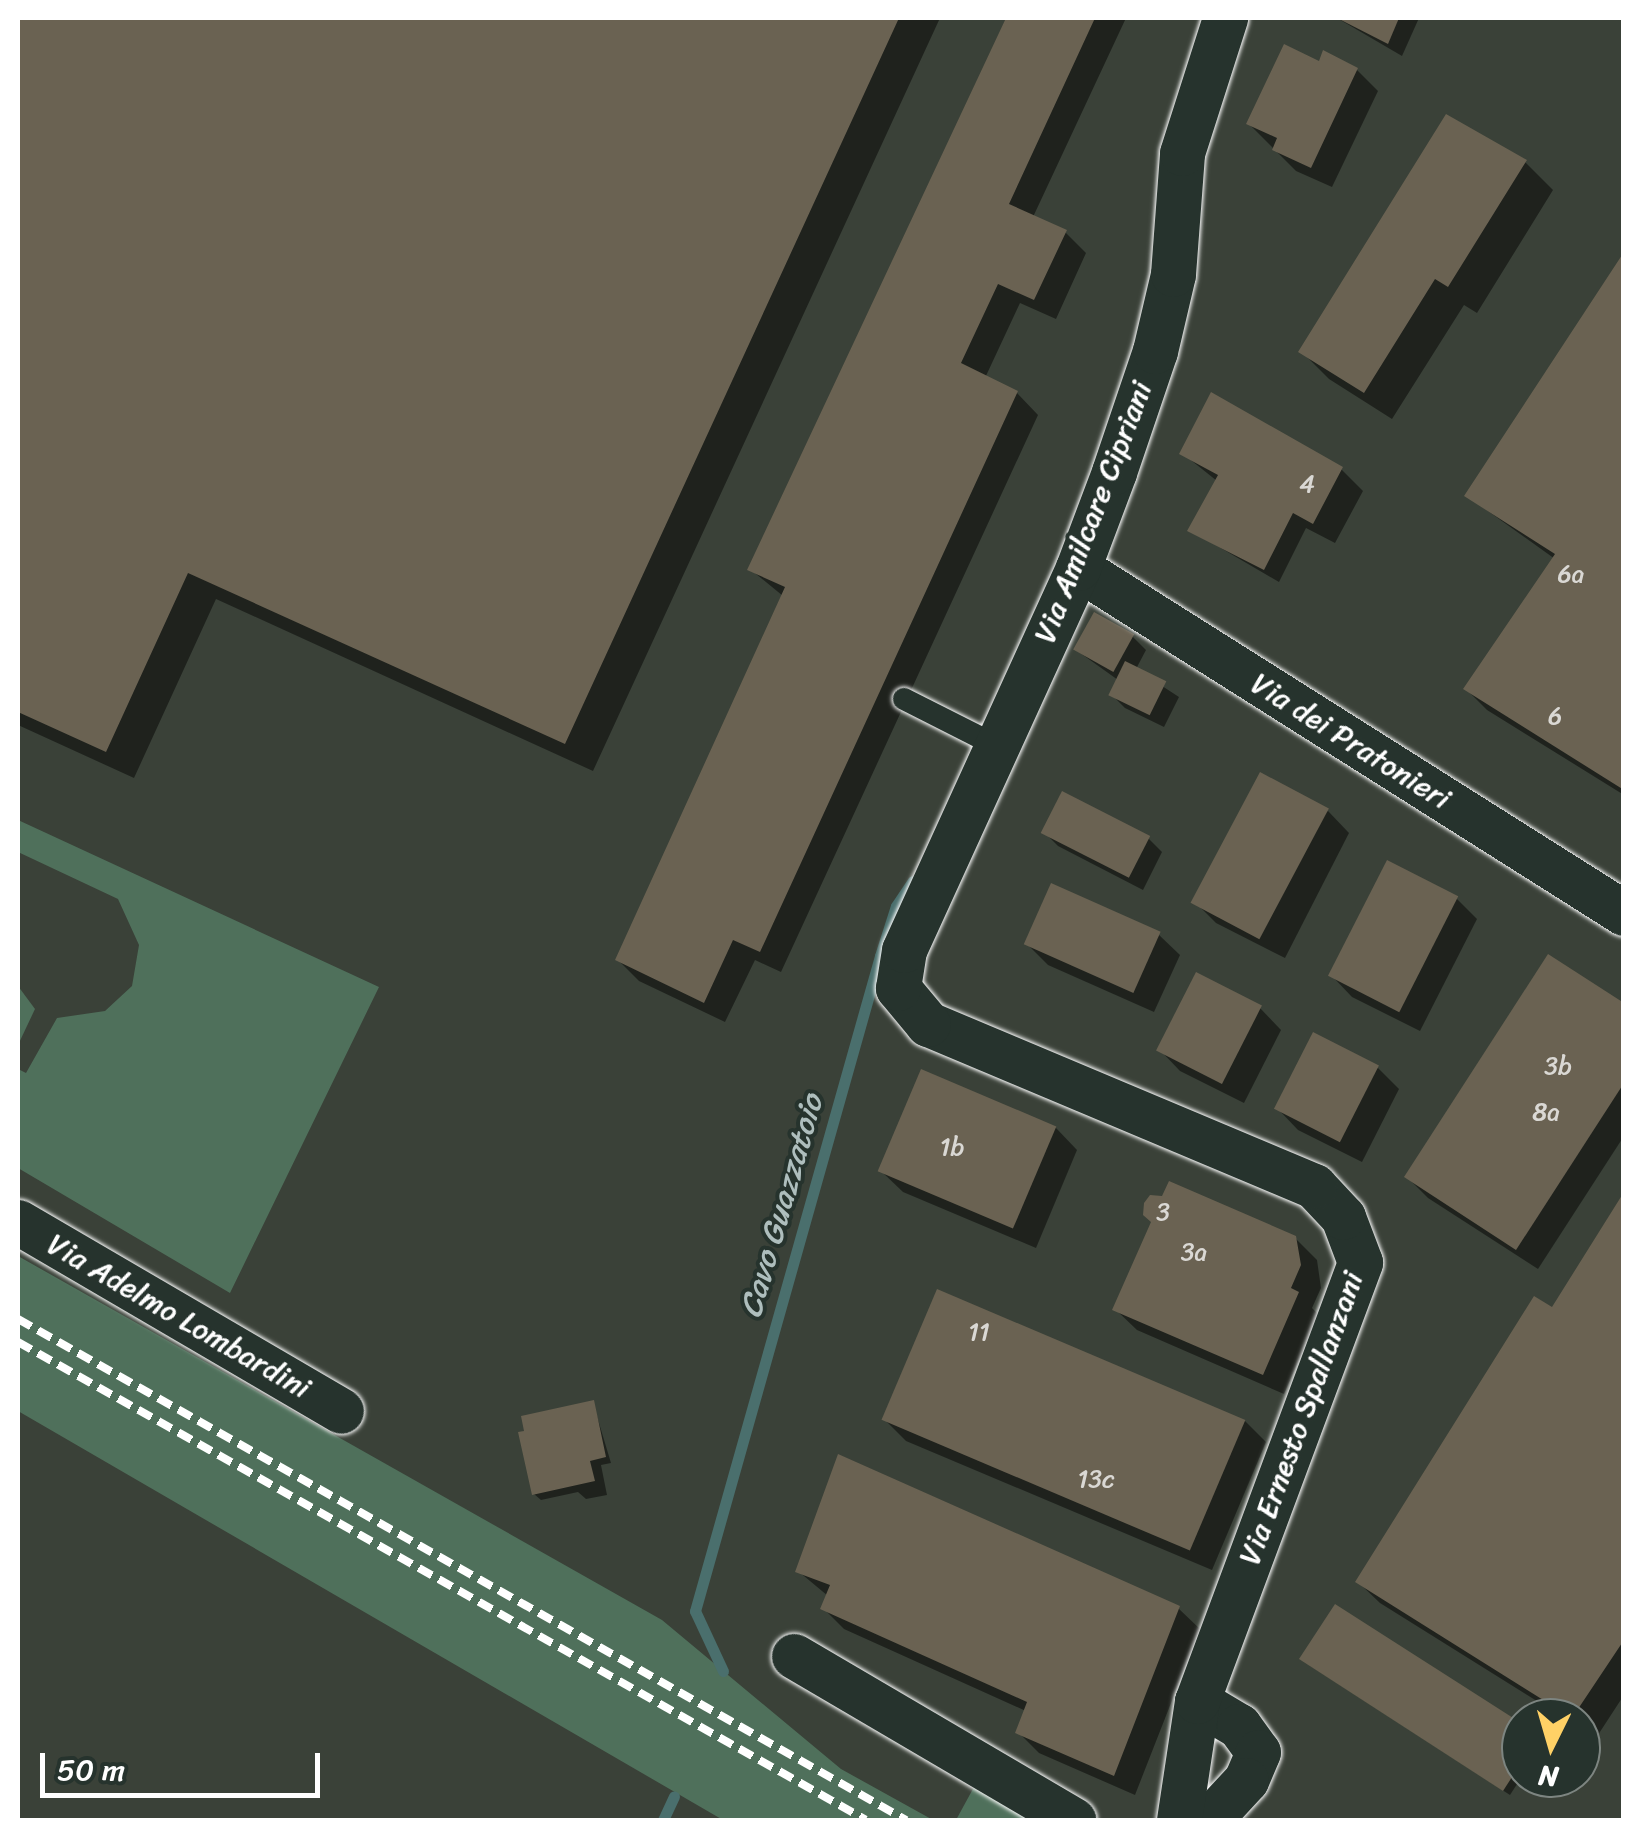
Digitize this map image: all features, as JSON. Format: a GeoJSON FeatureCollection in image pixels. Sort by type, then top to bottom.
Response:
{"type":"FeatureCollection","features":[{"type":"Feature","properties":{"kind":"street","name":"Via Amilcare Cipriani"},"geometry":{"type":"LineString","coordinates":[[898,988],[904,950],[1078,568],[1155,351],[1173,274],[1182,153],[1224,18]]}},
{"type":"Feature","properties":{"kind":"street","name":"Via dei Pratonieri"},"geometry":{"type":"LineString","coordinates":[[1078,568],[1624,913]]}},
{"type":"Feature","properties":{"kind":"street","name":"Via Ernesto Spallanzani"},"geometry":{"type":"LineString","coordinates":[[898,988],[928,1024],[1314,1186],[1344,1217],[1360,1262],[1197,1701],[1179,1820]]}},
{"type":"Feature","properties":{"kind":"street","name":"Via Adelmo Lombardini"},"geometry":{"type":"LineString","coordinates":[[18,1222],[341,1411]]}},
{"type":"Feature","properties":{"kind":"street"},"geometry":{"type":"LineString","coordinates":[[794,1656],[1074,1820]]}},
{"type":"Feature","properties":{"kind":"street"},"geometry":{"type":"LineString","coordinates":[[1197,1701],[1240,1726],[1258,1752],[1246,1780],[1209,1820]]}},
{"type":"Feature","properties":{"kind":"lane"},"geometry":{"type":"LineString","coordinates":[[904,699],[997,746]]}},
{"type":"Feature","properties":{"kind":"green space"},"geometry":{"type":"Polygon","coordinates":[[[18,820],[379,987],[230,1293],[18,1168],[18,1069],[26,1073],[57,1018],[105,1011],[132,986],[139,945],[118,899],[18,852],[18,820]]]}},
{"type":"Feature","properties":{"kind":"green space"},"geometry":{"type":"Polygon","coordinates":[[[18,986],[35,1009],[18,1045],[18,986]]]}},
{"type":"Feature","properties":{"kind":"green space"},"geometry":{"type":"Polygon","coordinates":[[[18,1256],[662,1620],[841,1769],[933,1820],[723,1820],[18,1411],[18,1256]]]}},
{"type":"Feature","properties":{"kind":"green space"},"geometry":{"type":"Polygon","coordinates":[[[974,1787],[1029,1820],[956,1820],[974,1787]]]}},
{"type":"Feature","properties":{"kind":"building"},"geometry":{"type":"Polygon","coordinates":[[[18,18],[899,18],[565,744],[188,573],[106,752],[18,712],[18,18]]]}},
{"type":"Feature","properties":{"kind":"building"},"geometry":{"type":"Polygon","coordinates":[[[1006,18],[1095,18],[1009,204],[1067,230],[1034,300],[998,284],[961,363],[1018,391],[760,952],[733,940],[704,1003],[615,960],[785,587],[747,570],[1006,18]]]}},
{"type":"Feature","properties":{"kind":"building"},"geometry":{"type":"Polygon","coordinates":[[[1337,18],[1399,18],[1388,44],[1337,18]]]}},
{"type":"Feature","properties":{"kind":"building"},"geometry":{"type":"Polygon","coordinates":[[[1284,44],[1319,61],[1323,50],[1358,68],[1311,168],[1272,150],[1277,138],[1246,124],[1284,44]]]}},
{"type":"Feature","properties":{"kind":"building"},"geometry":{"type":"Polygon","coordinates":[[[1446,114],[1527,160],[1448,287],[1435,279],[1364,393],[1298,352],[1446,114]]]}},
{"type":"Feature","properties":{"kind":"building"},"geometry":{"type":"Polygon","coordinates":[[[1624,252],[1624,790],[1463,689],[1555,554],[1464,496],[1624,252]]]}},
{"type":"Feature","properties":{"kind":"building"},"geometry":{"type":"Polygon","coordinates":[[[1211,392],[1343,467],[1313,524],[1293,513],[1264,570],[1187,531],[1218,475],[1179,454],[1211,392]]]}},
{"type":"Feature","properties":{"kind":"building"},"geometry":{"type":"Polygon","coordinates":[[[1094,612],[1134,634],[1113,672],[1073,650],[1094,612]]]}},
{"type":"Feature","properties":{"kind":"building"},"geometry":{"type":"Polygon","coordinates":[[[1125,661],[1166,681],[1150,715],[1108,695],[1125,661]]]}},
{"type":"Feature","properties":{"kind":"building"},"geometry":{"type":"Polygon","coordinates":[[[1260,772],[1329,809],[1259,939],[1191,903],[1260,772]]]}},
{"type":"Feature","properties":{"kind":"building"},"geometry":{"type":"Polygon","coordinates":[[[1062,791],[1150,836],[1129,878],[1041,833],[1062,791]]]}},
{"type":"Feature","properties":{"kind":"building"},"geometry":{"type":"Polygon","coordinates":[[[1387,860],[1458,896],[1399,1012],[1328,976],[1387,860]]]}},
{"type":"Feature","properties":{"kind":"building"},"geometry":{"type":"Polygon","coordinates":[[[1051,883],[1161,932],[1133,993],[1024,944],[1051,883]]]}},
{"type":"Feature","properties":{"kind":"building"},"geometry":{"type":"Polygon","coordinates":[[[1548,954],[1624,1003],[1624,1083],[1516,1250],[1404,1177],[1548,954]]]}},
{"type":"Feature","properties":{"kind":"building"},"geometry":{"type":"Polygon","coordinates":[[[1196,972],[1262,1006],[1222,1084],[1156,1050],[1196,972]]]}},
{"type":"Feature","properties":{"kind":"building"},"geometry":{"type":"Polygon","coordinates":[[[1313,1032],[1379,1066],[1340,1142],[1274,1109],[1313,1032]]]}},
{"type":"Feature","properties":{"kind":"building"},"geometry":{"type":"Polygon","coordinates":[[[921,1069],[1056,1126],[1013,1229],[878,1171],[921,1069]]]}},
{"type":"Feature","properties":{"kind":"building"},"geometry":{"type":"Polygon","coordinates":[[[1169,1181],[1296,1236],[1301,1265],[1291,1288],[1299,1292],[1263,1375],[1112,1310],[1151,1222],[1143,1215],[1144,1203],[1150,1195],[1162,1196],[1169,1181]]]}},
{"type":"Feature","properties":{"kind":"building"},"geometry":{"type":"Polygon","coordinates":[[[1624,1192],[1624,1640],[1585,1698],[1540,1698],[1355,1582],[1534,1296],[1552,1307],[1624,1192]]]}},
{"type":"Feature","properties":{"kind":"building"},"geometry":{"type":"Polygon","coordinates":[[[937,1289],[1245,1420],[1190,1551],[882,1420],[937,1289]]]}},
{"type":"Feature","properties":{"kind":"building"},"geometry":{"type":"Polygon","coordinates":[[[594,1400],[606,1457],[590,1461],[595,1481],[532,1495],[518,1432],[524,1431],[521,1416],[594,1400]]]}},
{"type":"Feature","properties":{"kind":"building"},"geometry":{"type":"Polygon","coordinates":[[[838,1454],[1180,1606],[1114,1776],[1015,1733],[1027,1702],[820,1609],[830,1585],[795,1572],[838,1454]]]}},
{"type":"Feature","properties":{"kind":"building"},"geometry":{"type":"Polygon","coordinates":[[[1335,1604],[1501,1710],[1501,1790],[1299,1659],[1335,1604]]]}},
{"type":"Feature","properties":{"kind":"waterway","name":"Cavo Guazzatoio"},"geometry":{"type":"LineString","coordinates":[[723,1671],[695,1611],[880,956],[896,906],[913,881]]}},
{"type":"Feature","properties":{"kind":"waterway","name":"Cavo Guazzatoio"},"geometry":{"type":"LineString","coordinates":[[663,1820],[674,1796]]}},
{"type":"Feature","properties":{"kind":"railway"},"geometry":{"type":"LineString","coordinates":[[18,1319],[906,1820]]}},
{"type":"Feature","properties":{"kind":"railway"},"geometry":{"type":"LineString","coordinates":[[18,1342],[866,1820]]}}]}
